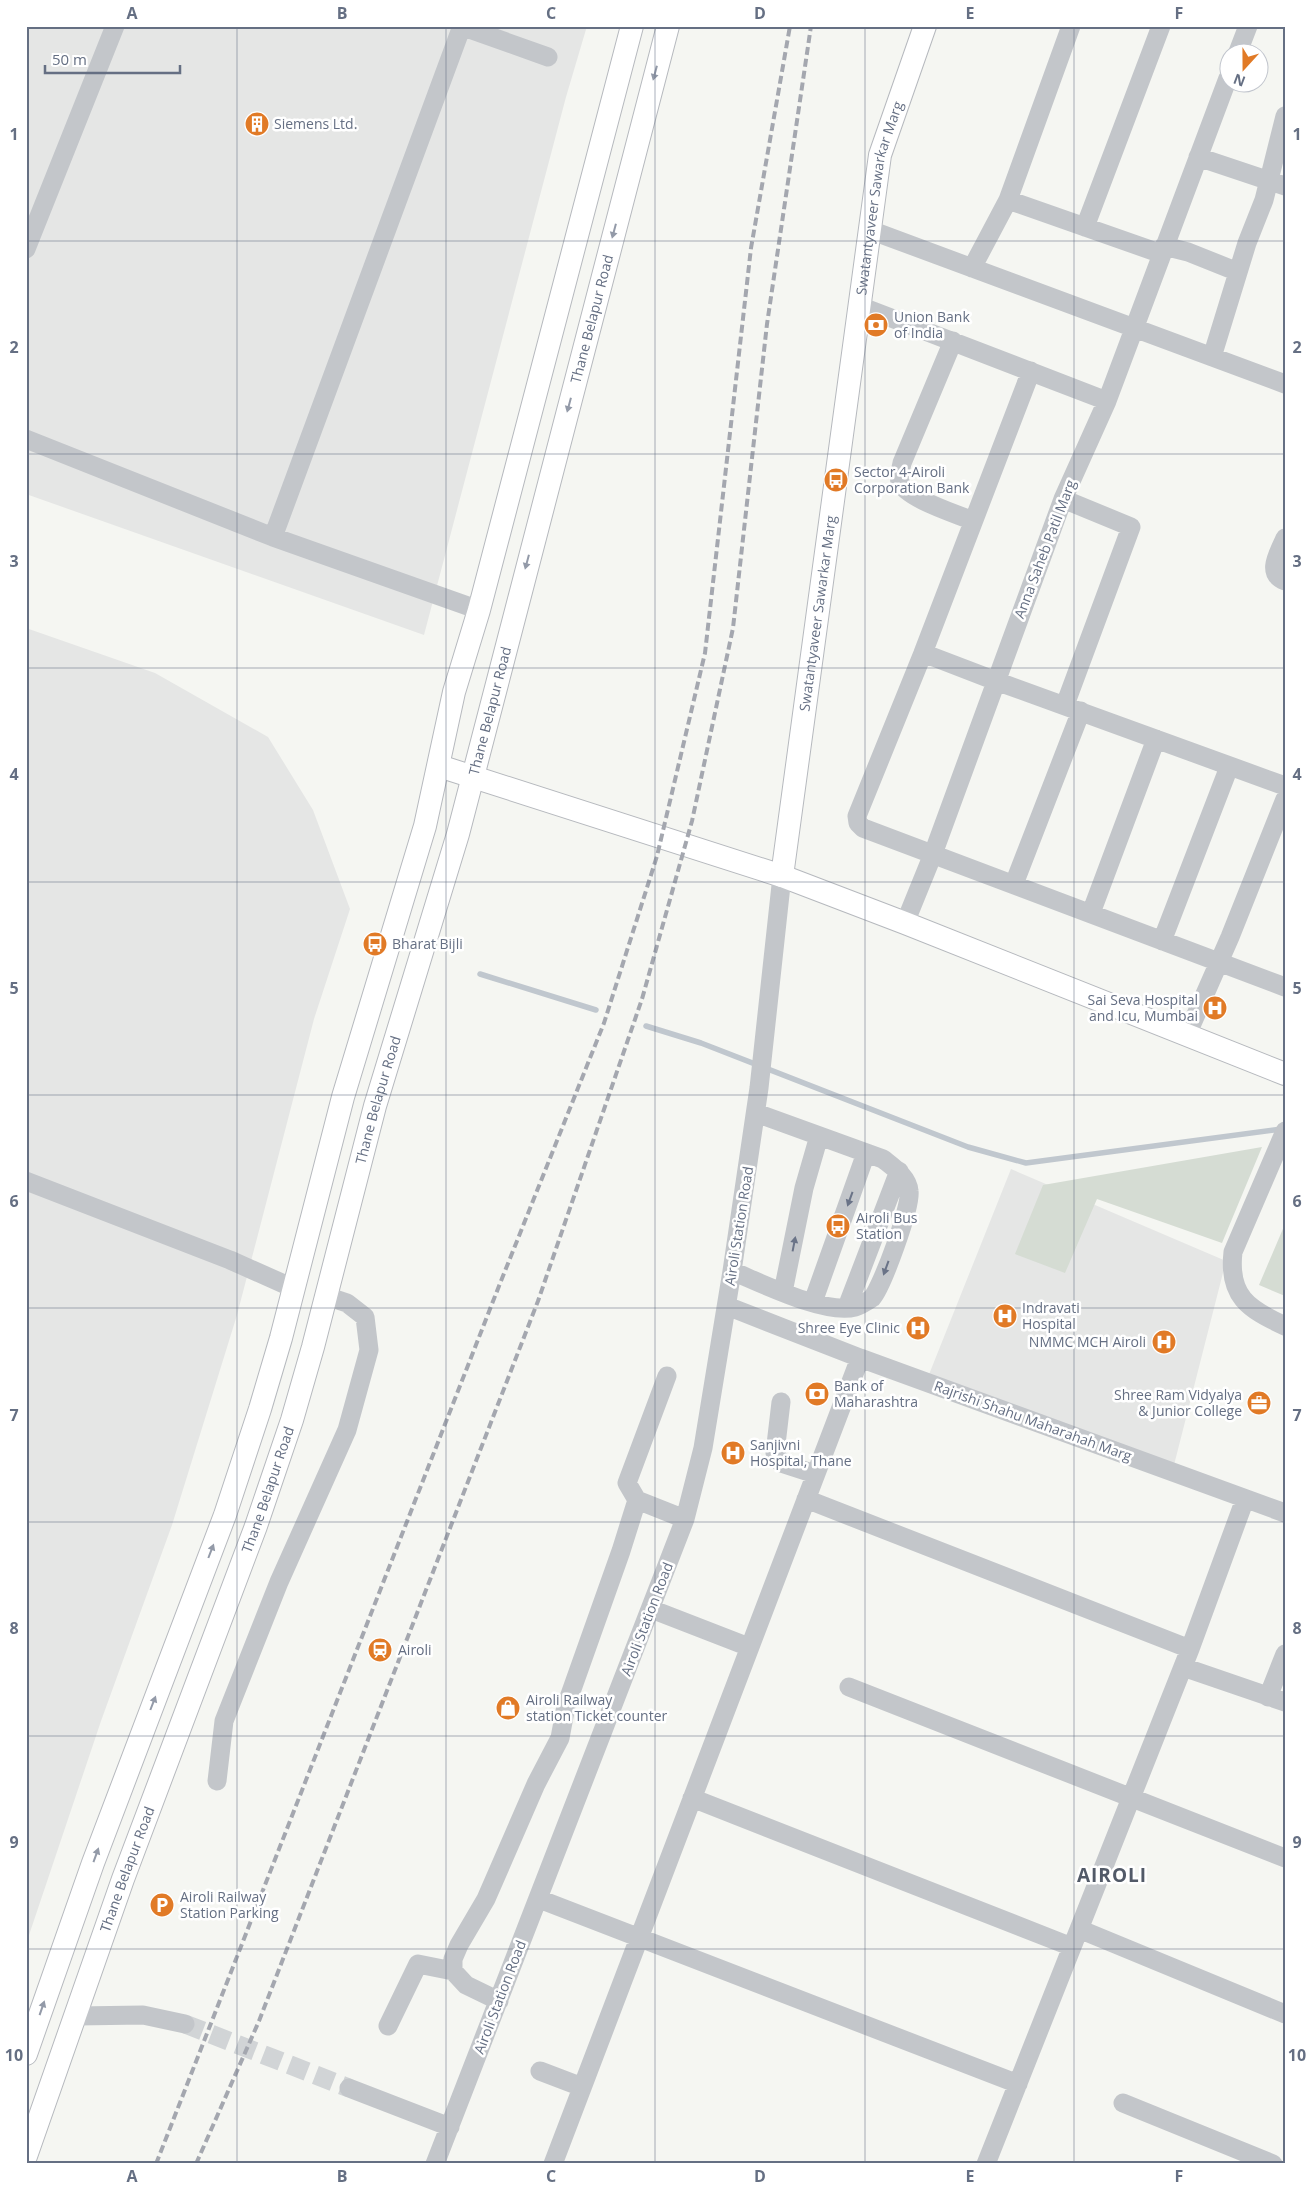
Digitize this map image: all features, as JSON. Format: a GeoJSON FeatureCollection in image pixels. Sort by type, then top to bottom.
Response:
{"type":"FeatureCollection","features":[{"type":"Feature","properties":{"kind":"main road"},"geometry":{"type":"LineString","coordinates":[[26,2054],[93,1863],[225,1515],[260,1410],[343,1097],[425,826],[454,692],[479,610],[632,26]]}},
{"type":"Feature","properties":{"kind":"main road","name":"Thane Belapur Road"},"geometry":{"type":"LineString","coordinates":[[26,2156],[77,2016],[133,1850],[256,1526],[292,1420],[375,1106],[458,834],[668,26]]}},
{"type":"Feature","properties":{"kind":"main road","name":"Swatantyaveer Sawarkar Marg"},"geometry":{"type":"LineString","coordinates":[[782,876],[880,155],[925,26]]}},
{"type":"Feature","properties":{"kind":"main road"},"geometry":{"type":"LineString","coordinates":[[439,766],[782,876],[1285,1074]]}},
{"type":"Feature","properties":{"kind":"street"},"geometry":{"type":"LineString","coordinates":[[26,249],[115,26]]}},
{"type":"Feature","properties":{"kind":"street"},"geometry":{"type":"LineString","coordinates":[[273,537],[462,26],[548,57]]}},
{"type":"Feature","properties":{"kind":"street"},"geometry":{"type":"LineString","coordinates":[[972,268],[1008,200],[1071,26]]}},
{"type":"Feature","properties":{"kind":"street"},"geometry":{"type":"LineString","coordinates":[[1085,226],[1161,26]]}},
{"type":"Feature","properties":{"kind":"street"},"geometry":{"type":"LineString","coordinates":[[1242,42],[1248,26]]}},
{"type":"Feature","properties":{"kind":"street","name":"Anna Saheb Patil Marg"},"geometry":{"type":"LineString","coordinates":[[905,923],[933,854],[1063,499],[1107,401],[1223,92]]}},
{"type":"Feature","properties":{"kind":"street"},"geometry":{"type":"LineString","coordinates":[[1212,357],[1238,272],[1276,184],[1285,116]]}},
{"type":"Feature","properties":{"kind":"street"},"geometry":{"type":"LineString","coordinates":[[1198,157],[1276,184]]}},
{"type":"Feature","properties":{"kind":"street"},"geometry":{"type":"LineString","coordinates":[[1008,200],[1163,250],[1188,252],[1238,272]]}},
{"type":"Feature","properties":{"kind":"street"},"geometry":{"type":"LineString","coordinates":[[870,230],[1285,384]]}},
{"type":"Feature","properties":{"kind":"street"},"geometry":{"type":"LineString","coordinates":[[860,306],[1107,401]]}},
{"type":"Feature","properties":{"kind":"street"},"geometry":{"type":"LineString","coordinates":[[953,341],[902,463],[899,478],[900,485],[911,495],[972,521]]}},
{"type":"Feature","properties":{"kind":"street"},"geometry":{"type":"LineString","coordinates":[[1030,371],[923,652],[857,816],[858,823],[863,828],[1285,987]]}},
{"type":"Feature","properties":{"kind":"street"},"geometry":{"type":"LineString","coordinates":[[26,439],[273,537],[479,610]]}},
{"type":"Feature","properties":{"kind":"street"},"geometry":{"type":"LineString","coordinates":[[1014,884],[1131,527],[1063,499]]}},
{"type":"Feature","properties":{"kind":"street"},"geometry":{"type":"LineString","coordinates":[[1285,538],[1274,566],[1274,571],[1278,578],[1285,580]]}},
{"type":"Feature","properties":{"kind":"street"},"geometry":{"type":"LineString","coordinates":[[923,652],[996,681],[1285,786]]}},
{"type":"Feature","properties":{"kind":"street"},"geometry":{"type":"LineString","coordinates":[[1091,914],[1156,739]]}},
{"type":"Feature","properties":{"kind":"street"},"geometry":{"type":"LineString","coordinates":[[1162,940],[1229,767]]}},
{"type":"Feature","properties":{"kind":"street"},"geometry":{"type":"LineString","coordinates":[[1187,1036],[1285,800]]}},
{"type":"Feature","properties":{"kind":"street","name":"Swatantyaveer Sawarkar Marg"},"geometry":{"type":"LineString","coordinates":[[760,1088],[782,876]]}},
{"type":"Feature","properties":{"kind":"street","name":"Airoli Station Road"},"geometry":{"type":"LineString","coordinates":[[435,2164],[685,1519],[703,1448],[760,1088]]}},
{"type":"Feature","properties":{"kind":"street"},"geometry":{"type":"LineString","coordinates":[[732,1272],[813,1302],[837,1308],[856,1307],[872,1298],[884,1276],[907,1210],[910,1190],[899,1171],[883,1159],[756,1113]]}},
{"type":"Feature","properties":{"kind":"street"},"geometry":{"type":"LineString","coordinates":[[1284,1133],[1232,1252],[1231,1269],[1237,1293],[1250,1308],[1285,1326]]}},
{"type":"Feature","properties":{"kind":"street"},"geometry":{"type":"LineString","coordinates":[[783,1292],[804,1188],[819,1136]]}},
{"type":"Feature","properties":{"kind":"street"},"geometry":{"type":"LineString","coordinates":[[813,1302],[866,1153]]}},
{"type":"Feature","properties":{"kind":"street"},"geometry":{"type":"LineString","coordinates":[[26,1181],[230,1260],[293,1288]]}},
{"type":"Feature","properties":{"kind":"street"},"geometry":{"type":"LineString","coordinates":[[217,1781],[224,1722],[280,1582],[347,1430],[369,1350],[365,1318],[347,1303],[326,1296]]}},
{"type":"Feature","properties":{"kind":"street","name":"Rajrishi Shahu Maharahah Marg"},"geometry":{"type":"LineString","coordinates":[[727,1306],[860,1358],[1285,1513]]}},
{"type":"Feature","properties":{"kind":"street"},"geometry":{"type":"LineString","coordinates":[[553,2164],[860,1358]]}},
{"type":"Feature","properties":{"kind":"street"},"geometry":{"type":"LineString","coordinates":[[667,1376],[627,1483],[637,1500],[685,1519]]}},
{"type":"Feature","properties":{"kind":"street"},"geometry":{"type":"LineString","coordinates":[[781,1402],[775,1453],[781,1463],[815,1474]]}},
{"type":"Feature","properties":{"kind":"street"},"geometry":{"type":"LineString","coordinates":[[806,1499],[1190,1649]]}},
{"type":"Feature","properties":{"kind":"street"},"geometry":{"type":"LineString","coordinates":[[986,2164],[1190,1649],[1245,1499]]}},
{"type":"Feature","properties":{"kind":"street"},"geometry":{"type":"LineString","coordinates":[[453,1971],[454,1959],[459,1945],[486,1898],[536,1784],[560,1738],[566,1706],[637,1500]]}},
{"type":"Feature","properties":{"kind":"street"},"geometry":{"type":"LineString","coordinates":[[651,1609],[750,1648]]}},
{"type":"Feature","properties":{"kind":"street"},"geometry":{"type":"LineString","coordinates":[[1182,1667],[1276,1700],[1285,1654]]}},
{"type":"Feature","properties":{"kind":"street"},"geometry":{"type":"LineString","coordinates":[[850,1687],[1285,1858]]}},
{"type":"Feature","properties":{"kind":"street"},"geometry":{"type":"LineString","coordinates":[[692,1798],[1072,1946]]}},
{"type":"Feature","properties":{"kind":"street"},"geometry":{"type":"LineString","coordinates":[[538,1899],[1018,2084]]}},
{"type":"Feature","properties":{"kind":"street"},"geometry":{"type":"LineString","coordinates":[[1079,1928],[1285,2014]]}},
{"type":"Feature","properties":{"kind":"street"},"geometry":{"type":"LineString","coordinates":[[388,2026],[418,1964],[453,1971],[466,1985],[499,2001]]}},
{"type":"Feature","properties":{"kind":"street"},"geometry":{"type":"LineString","coordinates":[[77,2016],[143,2015],[185,2024]]}},
{"type":"Feature","properties":{"kind":"street"},"geometry":{"type":"LineString","coordinates":[[540,2071],[582,2087]]}},
{"type":"Feature","properties":{"kind":"street"},"geometry":{"type":"LineString","coordinates":[[349,2088],[450,2127]]}},
{"type":"Feature","properties":{"kind":"street"},"geometry":{"type":"LineString","coordinates":[[1123,2103],[1273,2164]]}},
{"type":"Feature","properties":{"kind":"shaded area"},"geometry":{"type":"Polygon","coordinates":[[[26,26],[587,26],[566,97],[424,635],[26,494],[26,26]]]}},
{"type":"Feature","properties":{"kind":"shaded area"},"geometry":{"type":"Polygon","coordinates":[[[26,628],[155,673],[268,737],[313,810],[350,909],[314,1019],[237,1315],[172,1525],[101,1721],[26,1944],[26,628]]]}},
{"type":"Feature","properties":{"kind":"shaded area"},"geometry":{"type":"Polygon","coordinates":[[[1262,1147],[1222,1243],[1097,1199],[1065,1273],[1015,1254],[1043,1185],[1262,1147]]]}},
{"type":"Feature","properties":{"kind":"shaded area"},"geometry":{"type":"Polygon","coordinates":[[[1011,1169],[1226,1261],[1174,1465],[926,1382],[1011,1169]]]}},
{"type":"Feature","properties":{"kind":"shaded area"},"geometry":{"type":"Polygon","coordinates":[[[1285,1224],[1285,1296],[1259,1285],[1285,1224]]]}},
{"type":"Feature","properties":{"kind":"waterway"},"geometry":{"type":"LineString","coordinates":[[480,974],[596,1010]]}},
{"type":"Feature","properties":{"kind":"waterway"},"geometry":{"type":"LineString","coordinates":[[646,1026],[701,1043],[968,1147],[1026,1163],[1282,1129]]}},
{"type":"Feature","properties":{"kind":"tunnel"},"geometry":{"type":"LineString","coordinates":[[185,2024],[349,2088]]}},
{"type":"Feature","properties":{"kind":"railway"},"geometry":{"type":"LineString","coordinates":[[156,2164],[499,1286],[604,1023],[657,856],[705,653],[751,248],[790,26]]}},
{"type":"Feature","properties":{"kind":"railway"},"geometry":{"type":"LineString","coordinates":[[196,2164],[259,2021],[538,1301],[642,999],[692,821],[733,628],[767,324],[811,26]]}},
{"type":"Feature","properties":{"kind":"place","name":"Siemens Ltd."},"geometry":{"type":"Point","coordinates":[257,124]}},
{"type":"Feature","properties":{"kind":"place","name":"Union Bank of India"},"geometry":{"type":"Point","coordinates":[876,325]}},
{"type":"Feature","properties":{"kind":"place","name":"Sector 4-Airoli Corporation Bank"},"geometry":{"type":"Point","coordinates":[836,480]}},
{"type":"Feature","properties":{"kind":"place","name":"Bharat Bijli"},"geometry":{"type":"Point","coordinates":[375,944]}},
{"type":"Feature","properties":{"kind":"place","name":"Sai Seva Hospital and Icu, Mumbai"},"geometry":{"type":"Point","coordinates":[1215,1008]}},
{"type":"Feature","properties":{"kind":"place","name":"Airoli Bus Station"},"geometry":{"type":"Point","coordinates":[838,1226]}},
{"type":"Feature","properties":{"kind":"place","name":"Indravati Hospital"},"geometry":{"type":"Point","coordinates":[1005,1316]}},
{"type":"Feature","properties":{"kind":"place","name":"Shree Eye Clinic"},"geometry":{"type":"Point","coordinates":[918,1328]}},
{"type":"Feature","properties":{"kind":"place","name":"NMMC MCH Airoli"},"geometry":{"type":"Point","coordinates":[1164,1342]}},
{"type":"Feature","properties":{"kind":"place","name":"Bank of Maharashtra"},"geometry":{"type":"Point","coordinates":[817,1394]}},
{"type":"Feature","properties":{"kind":"place","name":"Shree Ram Vidyalya & Junior College"},"geometry":{"type":"Point","coordinates":[1259,1403]}},
{"type":"Feature","properties":{"kind":"place","name":"Sanjivni Hospital, Thane"},"geometry":{"type":"Point","coordinates":[733,1453]}},
{"type":"Feature","properties":{"kind":"place","name":"Airoli"},"geometry":{"type":"Point","coordinates":[380,1650]}},
{"type":"Feature","properties":{"kind":"place","name":"Airoli Railway station Ticket counter"},"geometry":{"type":"Point","coordinates":[508,1708]}},
{"type":"Feature","properties":{"kind":"place","name":"Airoli Railway Station Parking"},"geometry":{"type":"Point","coordinates":[162,1905]}},
{"type":"Feature","properties":{"kind":"district","name":"AIROLI"},"geometry":{"type":"Point","coordinates":[1112,1875]}}]}
